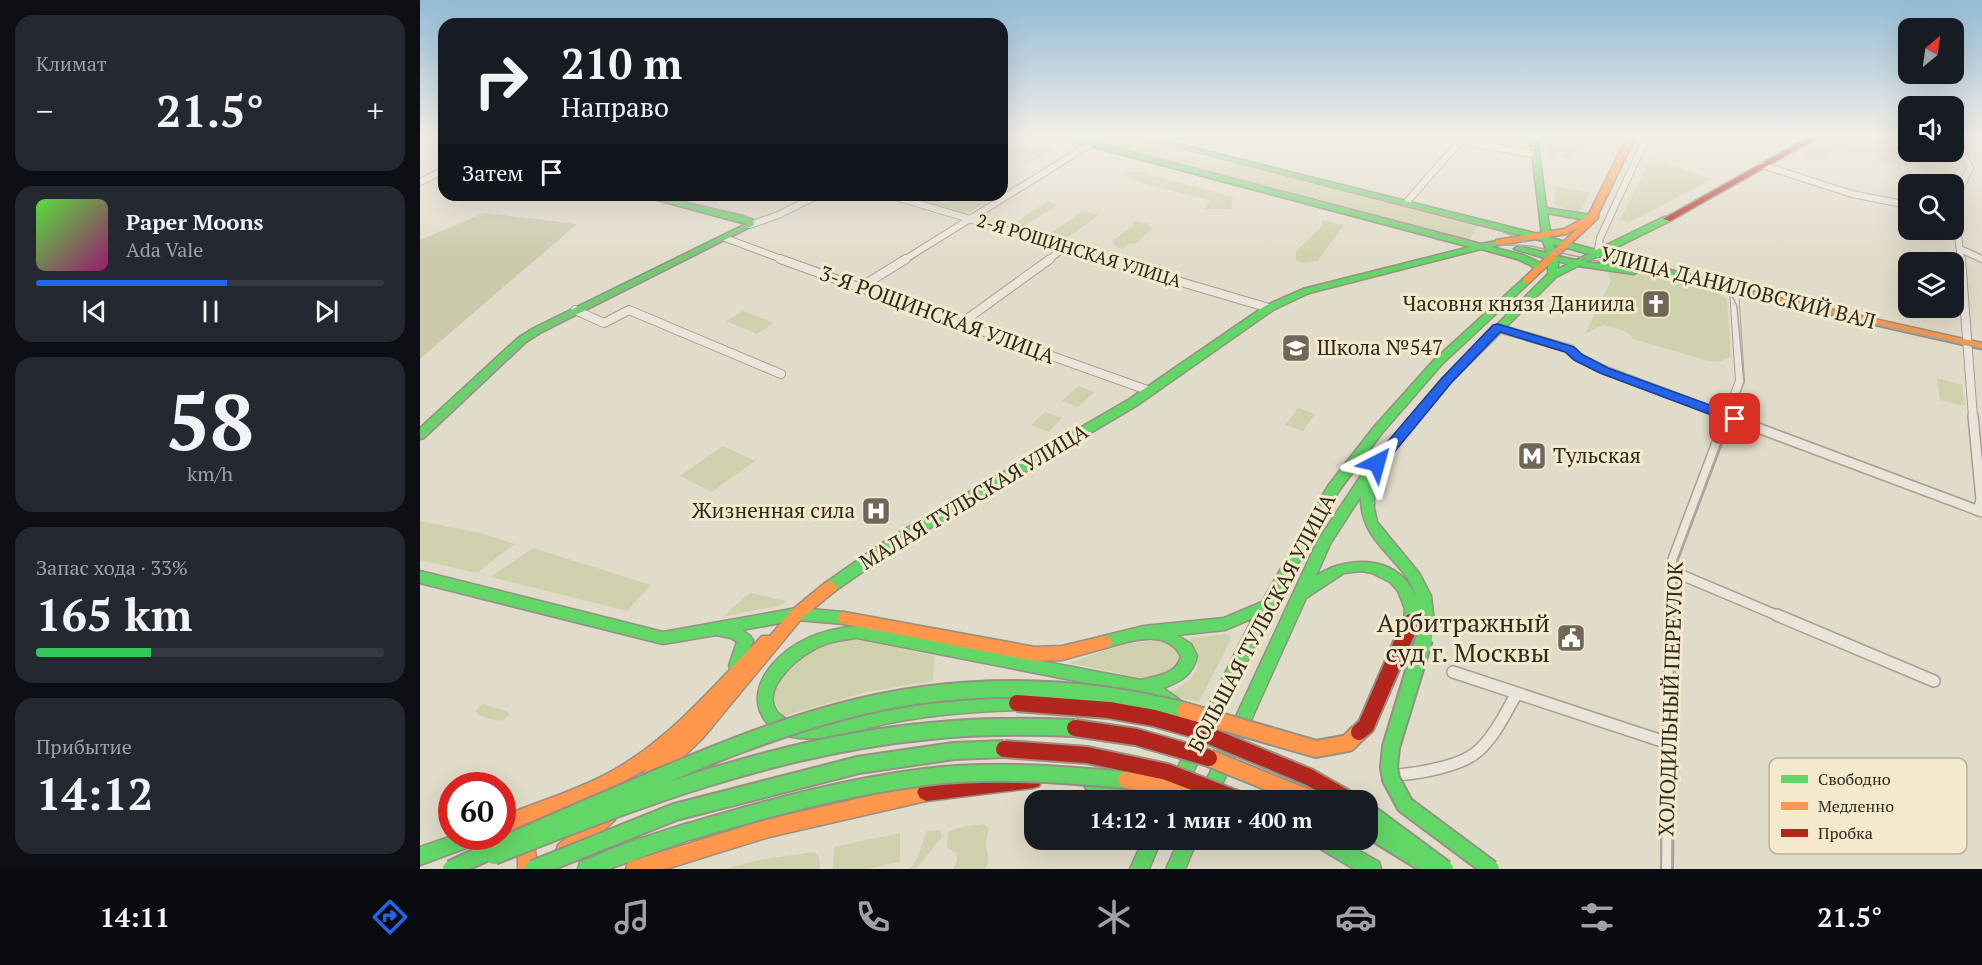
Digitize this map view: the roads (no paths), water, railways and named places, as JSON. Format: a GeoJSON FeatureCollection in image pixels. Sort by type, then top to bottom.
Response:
{"type":"FeatureCollection","features":[{"type":"Feature","properties":{"kind":"main road"},"geometry":{"type":"LineString","coordinates":[[1218,177],[1529,260],[1536,264],[1538,270]]}},
{"type":"Feature","properties":{"kind":"main road"},"geometry":{"type":"LineString","coordinates":[[1301,177],[1496,226],[1550,246],[1579,264],[1604,266],[1729,289]]}},
{"type":"Feature","properties":{"kind":"main road"},"geometry":{"type":"LineString","coordinates":[[1538,177],[1553,275],[1645,231],[1742,177]]}},
{"type":"Feature","properties":{"kind":"main road"},"geometry":{"type":"LineString","coordinates":[[1481,247],[1550,246],[1566,231],[1593,217],[1612,177]]}},
{"type":"Feature","properties":{"kind":"main road"},"geometry":{"type":"LineString","coordinates":[[420,435],[522,340],[575,310],[750,225],[746,220],[668,201]]}},
{"type":"Feature","properties":{"kind":"main road"},"geometry":{"type":"LineString","coordinates":[[1542,210],[1593,217]]}},
{"type":"Feature","properties":{"kind":"main road","name":"БОЛЬШАЯ ТУЛЬСКАЯ УЛИЦА"},"geometry":{"type":"LineString","coordinates":[[1175,790],[1267,606],[1333,489],[1378,430],[1438,362],[1538,270],[1550,246],[1593,217]]}},
{"type":"Feature","properties":{"kind":"main road"},"geometry":{"type":"LineString","coordinates":[[1481,247],[1496,226]]}},
{"type":"Feature","properties":{"kind":"main road"},"geometry":{"type":"LineString","coordinates":[[1481,247],[1550,246]]}},
{"type":"Feature","properties":{"kind":"main road","name":"УЛИЦА ДАНИЛОВСКИЙ ВАЛ"},"geometry":{"type":"LineString","coordinates":[[1550,246],[1597,254],[1729,289],[1982,346]]}},
{"type":"Feature","properties":{"kind":"main road","name":"МАЛАЯ ТУЛЬСКАЯ УЛИЦА"},"geometry":{"type":"LineString","coordinates":[[546,869],[696,734],[797,614],[844,575],[886,547],[1150,391],[1269,308],[1306,291],[1481,247]]}},
{"type":"Feature","properties":{"kind":"main road","name":"БОЛЬШАЯ ТУЛЬСКАЯ УЛИЦА"},"geometry":{"type":"LineString","coordinates":[[1211,790],[1324,542],[1368,474],[1413,419],[1498,328],[1553,275]]}},
{"type":"Feature","properties":{"kind":"main road"},"geometry":{"type":"LineString","coordinates":[[1368,474],[1367,503],[1370,522],[1412,574],[1428,603],[1429,620],[1391,747],[1389,767],[1391,779],[1405,805],[1491,869]]}},
{"type":"Feature","properties":{"kind":"main road"},"geometry":{"type":"LineString","coordinates":[[451,869],[511,840],[730,747],[840,711],[931,694],[981,688],[1086,690],[1152,701],[1316,748],[1348,743],[1366,726],[1411,622],[1413,604],[1410,594],[1395,578],[1378,570],[1351,566],[1337,570],[1302,594]]}},
{"type":"Feature","properties":{"kind":"main road"},"geometry":{"type":"LineString","coordinates":[[420,577],[652,636],[672,638],[771,617],[797,614],[854,619],[1035,654],[1053,655],[1072,653],[1136,634],[1225,624],[1267,606]]}},
{"type":"Feature","properties":{"kind":"main road"},"geometry":{"type":"LineString","coordinates":[[516,819],[613,780],[643,761],[682,727],[732,675],[797,614]]}},
{"type":"Feature","properties":{"kind":"main road"},"geometry":{"type":"LineString","coordinates":[[709,630],[735,633],[745,640],[742,656],[732,675]]}},
{"type":"Feature","properties":{"kind":"main road"},"geometry":{"type":"LineString","coordinates":[[1186,768],[1189,743],[1187,726],[1179,710],[1161,695],[1138,686],[857,632],[823,638],[793,655],[771,680],[765,692],[767,713],[775,722],[784,727],[802,730],[956,706],[1017,703],[1109,710],[1154,718],[1193,729],[1277,762],[1332,790]]}},
{"type":"Feature","properties":{"kind":"main road"},"geometry":{"type":"LineString","coordinates":[[1136,634],[1156,634],[1174,638],[1186,648],[1188,657],[1185,672],[1174,680],[1154,686],[1138,686]]}},
{"type":"Feature","properties":{"kind":"main road"},"geometry":{"type":"LineString","coordinates":[[464,869],[639,799],[701,779],[862,741],[958,727],[1058,727],[1135,737],[1185,749],[1233,765],[1291,790]]}},
{"type":"Feature","properties":{"kind":"main road"},"geometry":{"type":"LineString","coordinates":[[533,869],[675,812],[858,765],[954,751],[1050,751],[1107,759],[1167,772],[1214,790]]}},
{"type":"Feature","properties":{"kind":"main road"},"geometry":{"type":"LineString","coordinates":[[587,869],[629,851],[757,812],[862,788],[958,774],[1025,772],[1087,775],[1160,784],[1185,790]]}},
{"type":"Feature","properties":{"kind":"main road"},"geometry":{"type":"LineString","coordinates":[[635,869],[741,834],[886,798],[964,785],[1032,780],[1079,781],[1106,785],[1113,790]]}},
{"type":"Feature","properties":{"kind":"main road"},"geometry":{"type":"LineString","coordinates":[[1378,819],[1445,869]]}},
{"type":"Feature","properties":{"kind":"main road"},"geometry":{"type":"LineString","coordinates":[[1378,835],[1433,869]]}},
{"type":"Feature","properties":{"kind":"main road"},"geometry":{"type":"LineString","coordinates":[[516,840],[528,854],[527,869]]}},
{"type":"Feature","properties":{"kind":"main road"},"geometry":{"type":"LineString","coordinates":[[420,855],[438,849]]}},
{"type":"Feature","properties":{"kind":"main road"},"geometry":{"type":"LineString","coordinates":[[1137,869],[1139,850]]}},
{"type":"Feature","properties":{"kind":"main road"},"geometry":{"type":"LineString","coordinates":[[1137,869],[1147,850]]}},
{"type":"Feature","properties":{"kind":"main road"},"geometry":{"type":"LineString","coordinates":[[1175,869],[1184,850]]}},
{"type":"Feature","properties":{"kind":"main road"},"geometry":{"type":"LineString","coordinates":[[1341,850],[1372,869]]}},
{"type":"Feature","properties":{"kind":"street"},"geometry":{"type":"LineString","coordinates":[[1008,196],[1039,177]]}},
{"type":"Feature","properties":{"kind":"street"},"geometry":{"type":"LineString","coordinates":[[1406,203],[1429,177]]}},
{"type":"Feature","properties":{"kind":"street"},"geometry":{"type":"LineString","coordinates":[[1597,254],[1600,237],[1628,177]]}},
{"type":"Feature","properties":{"kind":"street"},"geometry":{"type":"LineString","coordinates":[[1798,177],[1852,194],[1898,203]]}},
{"type":"Feature","properties":{"kind":"street"},"geometry":{"type":"LineString","coordinates":[[750,225],[778,216],[807,201]]}},
{"type":"Feature","properties":{"kind":"street","name":"2-Я РОЩИНСКАЯ УЛИЦА"},"geometry":{"type":"LineString","coordinates":[[910,201],[1269,308]]}},
{"type":"Feature","properties":{"kind":"street"},"geometry":{"type":"LineString","coordinates":[[859,288],[1000,201]]}},
{"type":"Feature","properties":{"kind":"street","name":"3-Я РОЩИНСКАЯ УЛИЦА"},"geometry":{"type":"LineString","coordinates":[[725,238],[1150,391]]}},
{"type":"Feature","properties":{"kind":"street"},"geometry":{"type":"LineString","coordinates":[[1498,328],[1569,350],[1594,366],[1980,512],[1981,499],[1958,240]]}},
{"type":"Feature","properties":{"kind":"street"},"geometry":{"type":"LineString","coordinates":[[960,324],[1066,247]]}},
{"type":"Feature","properties":{"kind":"street"},"geometry":{"type":"LineString","coordinates":[[1960,249],[1982,258]]}},
{"type":"Feature","properties":{"kind":"street","name":"ХОЛОДИЛЬНЫЙ ПЕРЕУЛОК"},"geometry":{"type":"LineString","coordinates":[[1666,869],[1673,559],[1740,381],[1729,289]]}},
{"type":"Feature","properties":{"kind":"street"},"geometry":{"type":"LineString","coordinates":[[575,310],[604,323],[629,310],[781,374]]}},
{"type":"Feature","properties":{"kind":"street"},"geometry":{"type":"LineString","coordinates":[[1672,572],[1934,681]]}},
{"type":"Feature","properties":{"kind":"street"},"geometry":{"type":"LineString","coordinates":[[1453,672],[1668,743]]}},
{"type":"Feature","properties":{"kind":"street"},"geometry":{"type":"LineString","coordinates":[[1398,775],[1413,774],[1476,754],[1495,730],[1517,693]]}},
{"type":"Feature","properties":{"kind":"tram line"},"geometry":{"type":"LineString","coordinates":[[1225,177],[1479,244],[1531,246],[1982,348]]}},
{"type":"Feature","properties":{"kind":"tram line"},"geometry":{"type":"LineString","coordinates":[[1292,177],[1497,229],[1526,242]]}},
{"type":"Feature","properties":{"kind":"tram line"},"geometry":{"type":"LineString","coordinates":[[420,437],[524,341],[538,331],[742,230],[751,222],[748,218],[738,214],[677,201]]}},
{"type":"Feature","properties":{"kind":"tram line"},"geometry":{"type":"LineString","coordinates":[[1674,617],[1677,560],[1744,382],[1737,306],[1733,298],[1723,290]]}},
{"type":"Feature","properties":{"kind":"tram line"},"geometry":{"type":"LineString","coordinates":[[1665,610],[1665,615]]}},
{"type":"Feature","properties":{"kind":"tram line"},"geometry":{"type":"LineString","coordinates":[[1661,869],[1665,615]]}},
{"type":"Feature","properties":{"kind":"tram line"},"geometry":{"type":"LineString","coordinates":[[1672,869],[1674,615]]}},
{"type":"Feature","properties":{"kind":"place","name":"Часовня князя Даниила"},"geometry":{"type":"Point","coordinates":[1656,304]}},
{"type":"Feature","properties":{"kind":"place","name":"Школа №547"},"geometry":{"type":"Point","coordinates":[1296,348]}},
{"type":"Feature","properties":{"kind":"place","name":"Тульская"},"geometry":{"type":"Point","coordinates":[1532,456]}},
{"type":"Feature","properties":{"kind":"place","name":"Жизненная сила"},"geometry":{"type":"Point","coordinates":[876,511]}},
{"type":"Feature","properties":{"kind":"place","name":"Арбитражный суд г. Москвы"},"geometry":{"type":"Point","coordinates":[1571,638]}}]}
